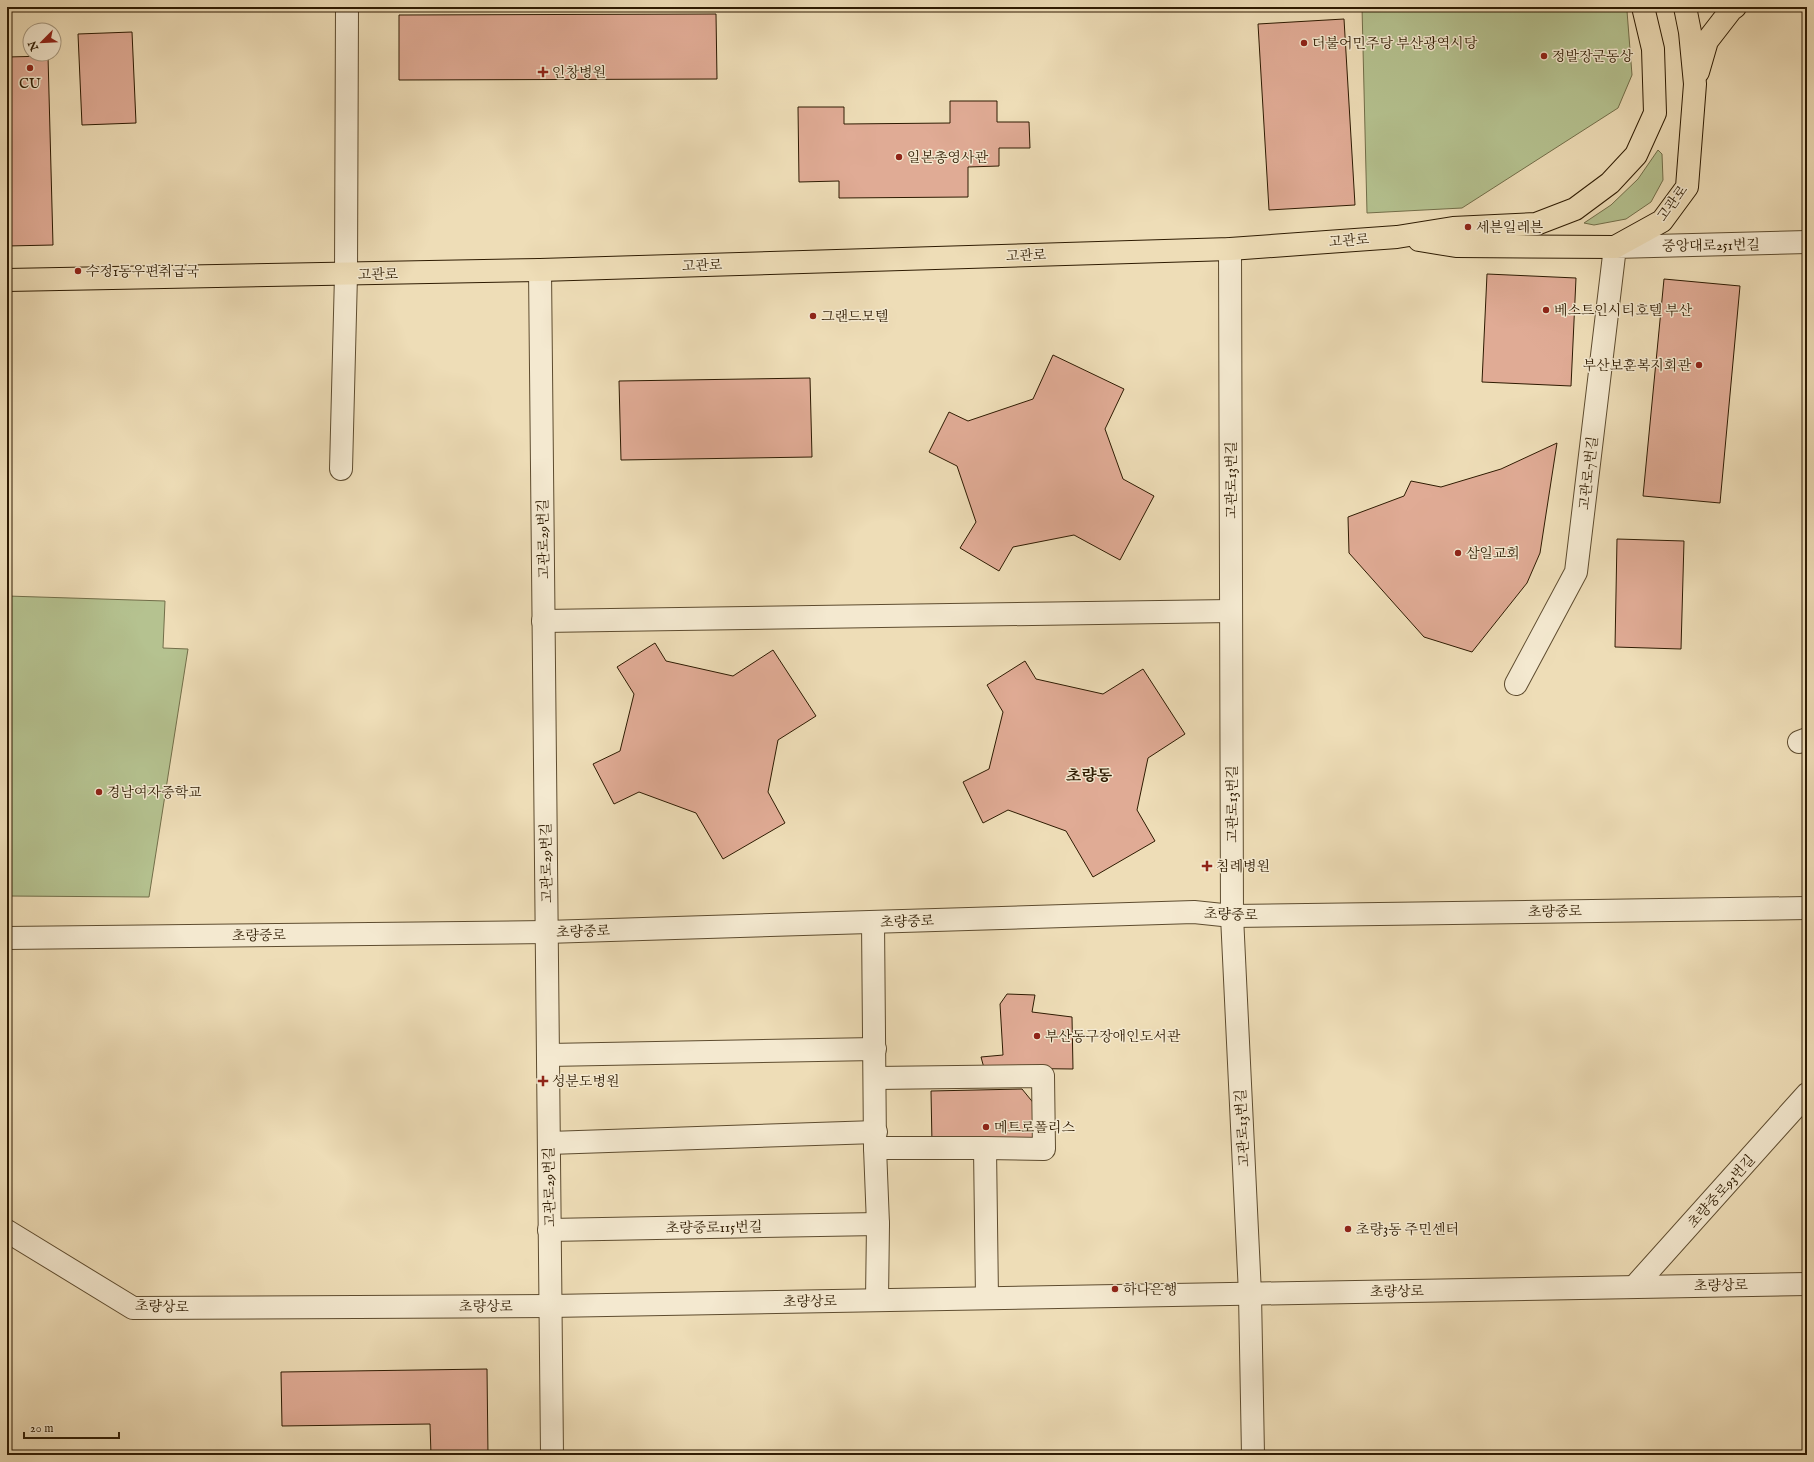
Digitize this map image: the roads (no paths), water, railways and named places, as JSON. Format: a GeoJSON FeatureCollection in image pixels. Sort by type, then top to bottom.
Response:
{"type":"FeatureCollection","features":[{"type":"Feature","properties":{"kind":"main road","name":"고관로"},"geometry":{"type":"LineString","coordinates":[[7,280],[346,275],[1230,249],[1396,237],[1453,228],[1536,224],[1575,210],[1610,183],[1636,155],[1655,113],[1653,49],[1643,7]]}},
{"type":"Feature","properties":{"kind":"main road","name":"고관로"},"geometry":{"type":"LineString","coordinates":[[1396,237],[1456,246],[1616,247],[1662,221],[1687,186],[1695,84],[1690,32],[1685,7]]}},
{"type":"Feature","properties":{"kind":"main road","name":"고관로"},"geometry":{"type":"LineString","coordinates":[[1695,84],[1707,41],[1735,7]]}},
{"type":"Feature","properties":{"kind":"street"},"geometry":{"type":"LineString","coordinates":[[341,469],[346,275],[347,7]]}},
{"type":"Feature","properties":{"kind":"street","name":"중앙대로251번길"},"geometry":{"type":"LineString","coordinates":[[1616,247],[1807,242]]}},
{"type":"Feature","properties":{"kind":"street","name":"고관로7번길"},"geometry":{"type":"LineString","coordinates":[[1516,684],[1576,572],[1616,247]]}},
{"type":"Feature","properties":{"kind":"street","name":"고관로13번길"},"geometry":{"type":"LineString","coordinates":[[1230,249],[1232,916],[1250,1294],[1253,1455]]}},
{"type":"Feature","properties":{"kind":"street","name":"고관로29번길"},"geometry":{"type":"LineString","coordinates":[[540,270],[552,1455]]}},
{"type":"Feature","properties":{"kind":"street"},"geometry":{"type":"LineString","coordinates":[[543,621],[1231,611]]}},
{"type":"Feature","properties":{"kind":"street","name":"초량중로"},"geometry":{"type":"LineString","coordinates":[[7,938],[546,932],[1194,912],[1232,916],[1807,908]]}},
{"type":"Feature","properties":{"kind":"street"},"geometry":{"type":"LineString","coordinates":[[873,922],[878,1224],[877,1300]]}},
{"type":"Feature","properties":{"kind":"street"},"geometry":{"type":"LineString","coordinates":[[548,1055],[875,1049]]}},
{"type":"Feature","properties":{"kind":"street"},"geometry":{"type":"LineString","coordinates":[[549,1142],[876,1140],[985,1148],[1044,1149],[1043,1076],[875,1078]]}},
{"type":"Feature","properties":{"kind":"street","name":"초량중로93번길"},"geometry":{"type":"LineString","coordinates":[[1634,1287],[1807,1094]]}},
{"type":"Feature","properties":{"kind":"street"},"geometry":{"type":"LineString","coordinates":[[985,1148],[987,1298]]}},
{"type":"Feature","properties":{"kind":"street","name":"초량중로115번길"},"geometry":{"type":"LineString","coordinates":[[550,1230],[878,1224]]}},
{"type":"Feature","properties":{"kind":"street","name":"초량상로"},"geometry":{"type":"LineString","coordinates":[[7,1231],[134,1308],[550,1306],[1807,1284]]}},
{"type":"Feature","properties":{"kind":"place","name":"더불어민주당 부산광역시당"},"geometry":{"type":"Point","coordinates":[1304,43]}},
{"type":"Feature","properties":{"kind":"place","name":"정발장군동상"},"geometry":{"type":"Point","coordinates":[1544,56]}},
{"type":"Feature","properties":{"kind":"place","name":"CU"},"geometry":{"type":"Point","coordinates":[30,68]}},
{"type":"Feature","properties":{"kind":"place","name":"인창병원"},"geometry":{"type":"Point","coordinates":[543,72]}},
{"type":"Feature","properties":{"kind":"place","name":"일본총영사관"},"geometry":{"type":"Point","coordinates":[899,157]}},
{"type":"Feature","properties":{"kind":"place","name":"세븐일레븐"},"geometry":{"type":"Point","coordinates":[1468,227]}},
{"type":"Feature","properties":{"kind":"place","name":"수정1동우편취급국"},"geometry":{"type":"Point","coordinates":[78,271]}},
{"type":"Feature","properties":{"kind":"place","name":"베스트인시티호텔 부산"},"geometry":{"type":"Point","coordinates":[1546,310]}},
{"type":"Feature","properties":{"kind":"place","name":"그랜드모텔"},"geometry":{"type":"Point","coordinates":[813,316]}},
{"type":"Feature","properties":{"kind":"place","name":"부산보훈복지회관"},"geometry":{"type":"Point","coordinates":[1699,365]}},
{"type":"Feature","properties":{"kind":"place","name":"삼일교회"},"geometry":{"type":"Point","coordinates":[1458,553]}},
{"type":"Feature","properties":{"kind":"place","name":"경남여자중학교"},"geometry":{"type":"Point","coordinates":[99,792]}},
{"type":"Feature","properties":{"kind":"place","name":"침례병원"},"geometry":{"type":"Point","coordinates":[1207,866]}},
{"type":"Feature","properties":{"kind":"place","name":"부산동구장애인도서관"},"geometry":{"type":"Point","coordinates":[1037,1036]}},
{"type":"Feature","properties":{"kind":"place","name":"성분도병원"},"geometry":{"type":"Point","coordinates":[543,1081]}},
{"type":"Feature","properties":{"kind":"place","name":"메트로폴리스"},"geometry":{"type":"Point","coordinates":[986,1127]}},
{"type":"Feature","properties":{"kind":"place","name":"초량3동 주민센터"},"geometry":{"type":"Point","coordinates":[1348,1229]}},
{"type":"Feature","properties":{"kind":"place","name":"하나은행"},"geometry":{"type":"Point","coordinates":[1115,1289]}},
{"type":"Feature","properties":{"kind":"district","name":"초량동"},"geometry":{"type":"Point","coordinates":[1089,775]}}]}
